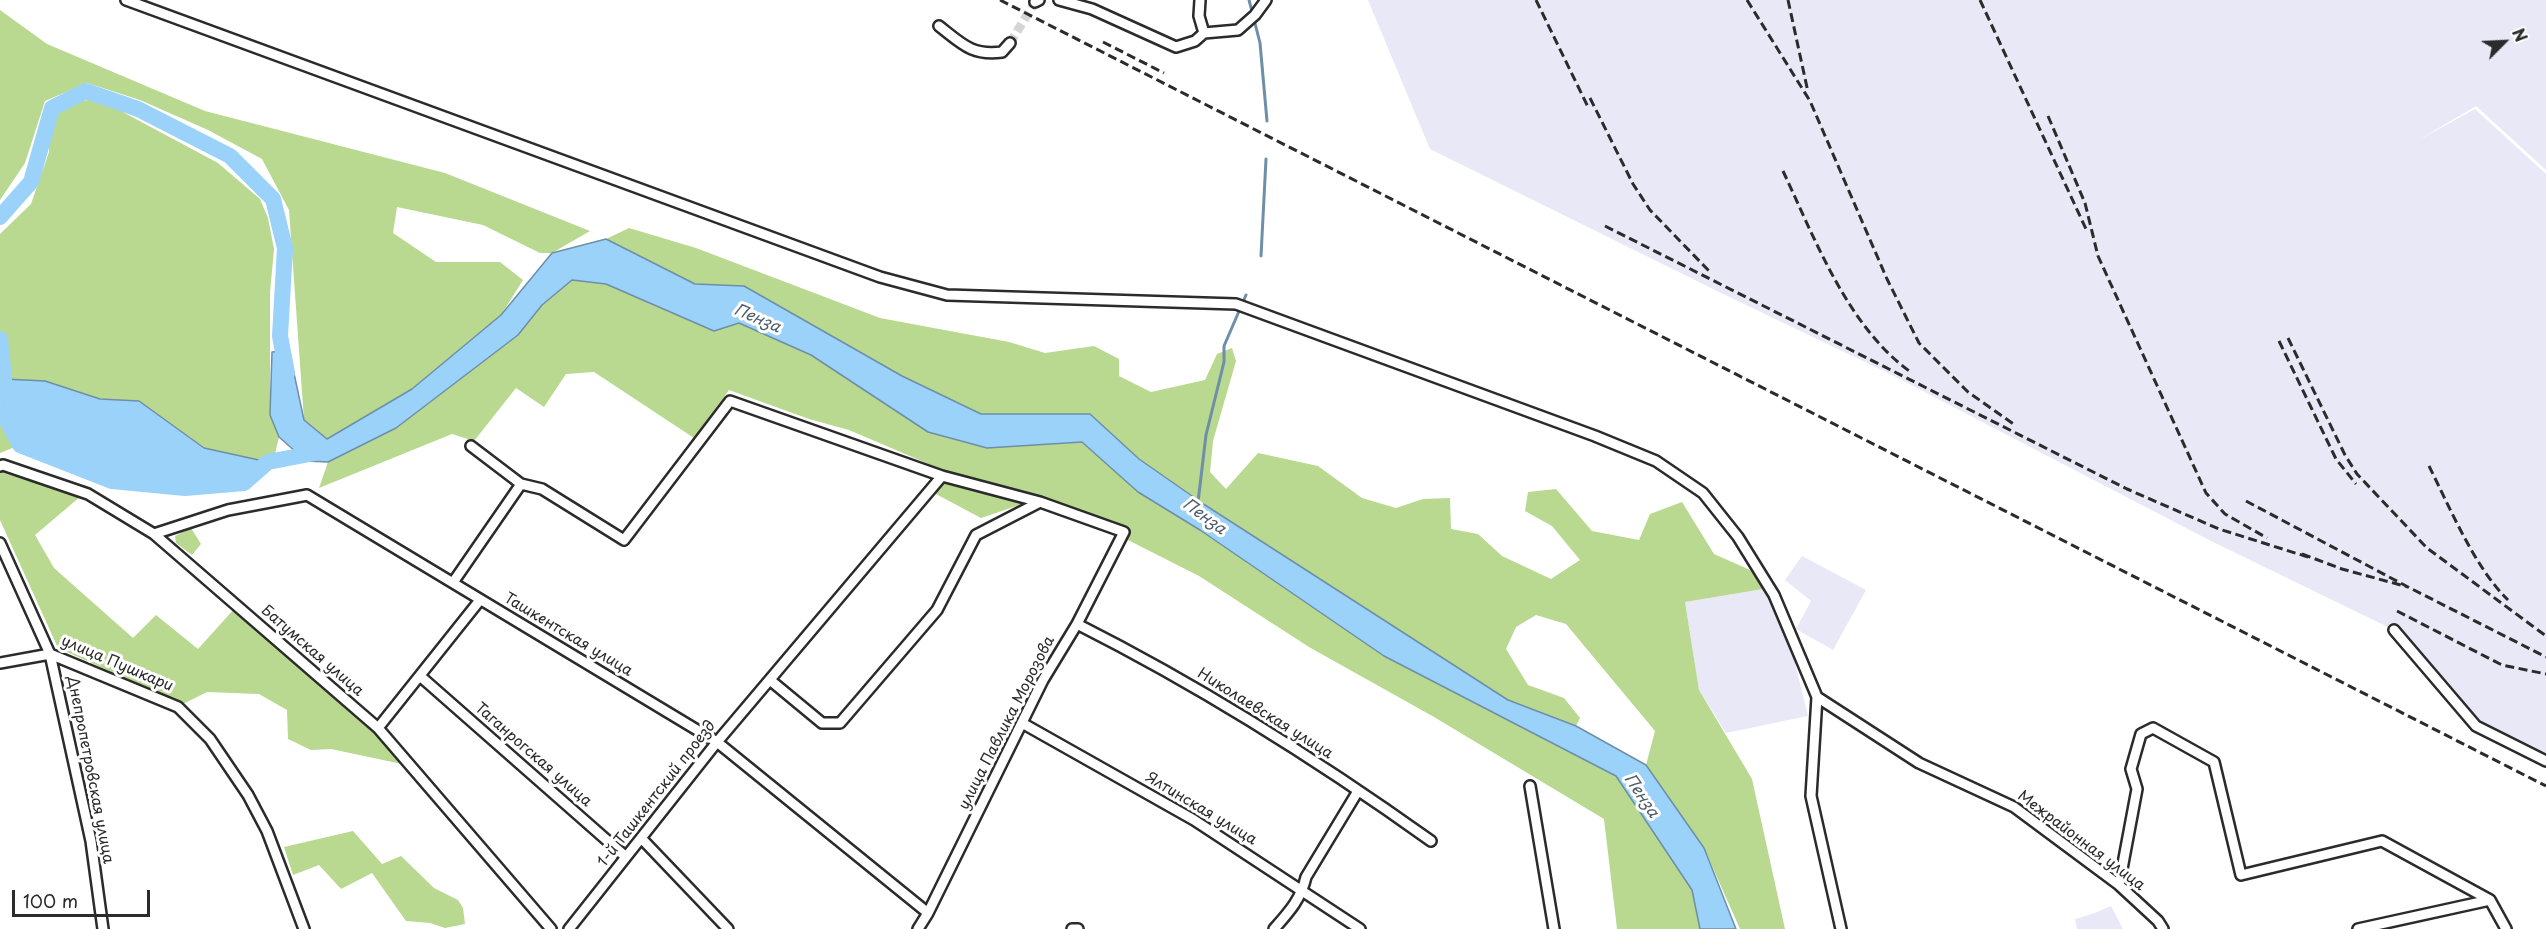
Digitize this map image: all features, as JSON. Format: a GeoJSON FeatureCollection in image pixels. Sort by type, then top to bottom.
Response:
{"type":"FeatureCollection","features":[{"type":"Feature","properties":{"kind":"street"},"geometry":{"type":"LineString","coordinates":[[126,0],[880,276],[946,296],[1236,304],[1595,436],[1656,461],[1702,493],[1738,537],[1774,595],[1817,697],[1811,796],[1841,929]]}},
{"type":"Feature","properties":{"kind":"street"},"geometry":{"type":"LineString","coordinates":[[1059,0],[1092,9],[1176,47],[1195,41],[1204,33],[1238,30],[1255,15],[1266,0]]}},
{"type":"Feature","properties":{"kind":"street"},"geometry":{"type":"LineString","coordinates":[[1200,0],[1200,16],[1204,33]]}},
{"type":"Feature","properties":{"kind":"street"},"geometry":{"type":"LineString","coordinates":[[939,26],[970,50],[985,54],[1002,52],[1010,43]]}},
{"type":"Feature","properties":{"kind":"street"},"geometry":{"type":"LineString","coordinates":[[471,446],[521,484],[542,489],[624,540],[730,401],[942,476],[1040,502]]}},
{"type":"Feature","properties":{"kind":"street","name":"Батумская улица"},"geometry":{"type":"LineString","coordinates":[[0,466],[3,465],[88,494],[154,534],[378,728],[551,929]]}},
{"type":"Feature","properties":{"kind":"street","name":"1-й Ташкентский проезд"},"geometry":{"type":"LineString","coordinates":[[569,929],[717,742],[942,476]]}},
{"type":"Feature","properties":{"kind":"street"},"geometry":{"type":"LineString","coordinates":[[454,581],[521,484]]}},
{"type":"Feature","properties":{"kind":"street","name":"Ташкентская улица"},"geometry":{"type":"LineString","coordinates":[[154,534],[228,510],[307,495],[454,581],[480,600],[717,742],[928,913]]}},
{"type":"Feature","properties":{"kind":"street"},"geometry":{"type":"LineString","coordinates":[[770,680],[822,723],[840,723],[937,610],[976,535],[1040,502]]}},
{"type":"Feature","properties":{"kind":"street","name":"улица Павлика Морозова"},"geometry":{"type":"LineString","coordinates":[[918,929],[1043,680],[1077,624],[1124,532],[1040,502]]}},
{"type":"Feature","properties":{"kind":"street","name":"улица Пушкари"},"geometry":{"type":"LineString","coordinates":[[0,543],[50,654],[178,707],[210,739],[248,795],[267,831],[304,929]]}},
{"type":"Feature","properties":{"kind":"street"},"geometry":{"type":"LineString","coordinates":[[378,728],[480,600]]}},
{"type":"Feature","properties":{"kind":"street","name":"Николаевская улица"},"geometry":{"type":"LineString","coordinates":[[1077,624],[1148,660],[1286,744],[1431,842]]}},
{"type":"Feature","properties":{"kind":"street"},"geometry":{"type":"LineString","coordinates":[[2394,630],[2476,726],[2546,760]]}},
{"type":"Feature","properties":{"kind":"street"},"geometry":{"type":"LineString","coordinates":[[0,663],[50,654]]}},
{"type":"Feature","properties":{"kind":"street","name":"Днепропетровская улица"},"geometry":{"type":"LineString","coordinates":[[50,654],[91,841],[103,929]]}},
{"type":"Feature","properties":{"kind":"street","name":"Таганрогская улица"},"geometry":{"type":"LineString","coordinates":[[420,676],[626,857]]}},
{"type":"Feature","properties":{"kind":"street","name":"Межрайонная улица"},"geometry":{"type":"LineString","coordinates":[[1817,697],[1918,763],[2014,807],[2119,885],[2158,921],[2163,929]]}},
{"type":"Feature","properties":{"kind":"street","name":"Ялтинская улица"},"geometry":{"type":"LineString","coordinates":[[1022,723],[1194,820],[1360,929]]}},
{"type":"Feature","properties":{"kind":"street"},"geometry":{"type":"LineString","coordinates":[[2119,885],[2137,789],[2131,770],[2141,734],[2153,728],[2214,762],[2241,875],[2382,841],[2490,900],[2506,929]]}},
{"type":"Feature","properties":{"kind":"street"},"geometry":{"type":"LineString","coordinates":[[1530,786],[1554,929]]}},
{"type":"Feature","properties":{"kind":"street"},"geometry":{"type":"LineString","coordinates":[[1274,929],[1294,908],[1303,891],[1306,877],[1358,791]]}},
{"type":"Feature","properties":{"kind":"street"},"geometry":{"type":"LineString","coordinates":[[642,839],[728,929]]}},
{"type":"Feature","properties":{"kind":"street"},"geometry":{"type":"LineString","coordinates":[[2358,929],[2490,900]]}},
{"type":"Feature","properties":{"kind":"street"},"geometry":{"type":"LineString","coordinates":[[1072,929],[1078,929]]}},
{"type":"Feature","properties":{"kind":"shaded area"},"geometry":{"type":"Polygon","coordinates":[[[1368,0],[2546,0],[2546,170],[2476,106],[2415,142],[2475,109],[2546,174],[2546,761],[2476,726],[2394,630],[2211,541],[1890,374],[1430,149],[1368,0]]]}},
{"type":"Feature","properties":{"kind":"shaded area"},"geometry":{"type":"Polygon","coordinates":[[[1802,556],[1866,590],[1833,650],[1796,629],[1811,601],[1785,580],[1802,556]]]}},
{"type":"Feature","properties":{"kind":"shaded area"},"geometry":{"type":"Polygon","coordinates":[[[1763,589],[1787,631],[1808,716],[1726,733],[1699,690],[1685,602],[1763,589]]]}},
{"type":"Feature","properties":{"kind":"shaded area"},"geometry":{"type":"Polygon","coordinates":[[[2111,906],[2123,929],[2077,929],[2075,919],[2111,906]]]}},
{"type":"Feature","properties":{"kind":"green space"},"geometry":{"type":"Polygon","coordinates":[[[0,10],[47,44],[205,111],[445,173],[590,231],[552,253],[540,253],[483,225],[397,207],[393,233],[436,262],[500,262],[523,280],[501,315],[412,389],[326,439],[304,420],[289,210],[262,159],[208,130],[140,100],[87,83],[45,101],[25,163],[0,200],[0,10]]]}},
{"type":"Feature","properties":{"kind":"green space"},"geometry":{"type":"Polygon","coordinates":[[[94,99],[218,163],[260,199],[268,218],[274,249],[270,293],[270,415],[279,437],[274,458],[247,460],[204,448],[139,401],[100,399],[45,381],[4,379],[0,393],[0,234],[31,204],[49,152],[49,135],[58,111],[76,102],[94,99]]]}},
{"type":"Feature","properties":{"kind":"green space"},"geometry":{"type":"Polygon","coordinates":[[[629,228],[696,248],[880,318],[1009,342],[1045,353],[1094,346],[1119,359],[1119,376],[1151,392],[1205,380],[1217,354],[1232,348],[1236,361],[1213,441],[1210,472],[1226,489],[1258,453],[1318,466],[1362,498],[1396,508],[1423,499],[1450,498],[1451,529],[1478,534],[1502,556],[1551,579],[1580,560],[1552,526],[1525,511],[1528,492],[1556,489],[1592,531],[1639,540],[1650,514],[1682,502],[1714,554],[1750,570],[1763,589],[1685,602],[1699,690],[1752,779],[1785,929],[1740,929],[1704,848],[1646,765],[1655,731],[1566,624],[1536,615],[1516,627],[1506,649],[1528,685],[1564,698],[1580,718],[1576,726],[1508,700],[1205,505],[1139,459],[1090,414],[981,414],[902,376],[744,286],[695,284],[606,239],[629,228]]]}},
{"type":"Feature","properties":{"kind":"green space"},"geometry":{"type":"Polygon","coordinates":[[[572,280],[606,284],[714,331],[739,323],[811,355],[928,432],[987,448],[1082,442],[1138,492],[1200,530],[1384,656],[1616,776],[1692,890],[1700,929],[1617,929],[1604,819],[1434,717],[1309,647],[1199,576],[1128,540],[1129,529],[1043,497],[981,518],[934,493],[945,471],[849,430],[809,419],[729,390],[694,438],[594,372],[566,374],[544,407],[516,388],[474,441],[452,434],[319,488],[328,462],[396,428],[518,335],[542,305],[572,280]]]}},
{"type":"Feature","properties":{"kind":"green space"},"geometry":{"type":"Polygon","coordinates":[[[0,407],[20,445],[0,453],[0,407]]]}},
{"type":"Feature","properties":{"kind":"green space"},"geometry":{"type":"Polygon","coordinates":[[[0,472],[81,496],[35,535],[54,568],[133,638],[156,615],[198,649],[235,608],[375,731],[402,764],[331,749],[311,750],[288,739],[287,710],[259,694],[207,692],[183,704],[58,648],[0,520],[0,472]]]}},
{"type":"Feature","properties":{"kind":"green space"},"geometry":{"type":"Polygon","coordinates":[[[191,528],[201,544],[192,555],[176,543],[175,536],[191,528]]]}},
{"type":"Feature","properties":{"kind":"green space"},"geometry":{"type":"Polygon","coordinates":[[[353,831],[382,864],[401,856],[434,888],[458,900],[463,908],[465,924],[445,928],[430,923],[406,921],[372,873],[341,889],[319,865],[293,875],[284,847],[353,831]]]}},
{"type":"Feature","properties":{"kind":"water","name":"Пенза"},"geometry":{"type":"Polygon","coordinates":[[[606,239],[695,284],[744,286],[902,376],[981,414],[1090,414],[1139,459],[1205,505],[1508,700],[1576,726],[1646,765],[1704,848],[1736,929],[1700,929],[1692,890],[1616,776],[1384,656],[1200,530],[1138,492],[1082,442],[987,448],[928,432],[811,355],[739,323],[714,331],[606,284],[572,280],[542,305],[518,335],[396,428],[328,462],[306,461],[279,437],[270,415],[272,352],[289,350],[304,420],[327,439],[412,389],[501,315],[552,253],[606,239]]]}},
{"type":"Feature","properties":{"kind":"water"},"geometry":{"type":"Polygon","coordinates":[[[4,379],[45,381],[100,399],[139,401],[204,448],[268,462],[244,483],[185,488],[112,481],[20,445],[11,428],[4,406],[4,379]]]}},
{"type":"Feature","properties":{"kind":"waterway"},"geometry":{"type":"LineString","coordinates":[[1249,0],[1260,43],[1267,121]]}},
{"type":"Feature","properties":{"kind":"waterway"},"geometry":{"type":"LineString","coordinates":[[0,217],[31,182],[52,108],[86,91],[138,109],[230,156],[273,199],[285,248],[280,336],[287,373]]}},
{"type":"Feature","properties":{"kind":"waterway"},"geometry":{"type":"LineString","coordinates":[[1261,256],[1266,159]]}},
{"type":"Feature","properties":{"kind":"waterway","name":"Пенза"},"geometry":{"type":"LineString","coordinates":[[1198,502],[1206,435],[1224,362],[1224,346],[1246,295]]}},
{"type":"Feature","properties":{"kind":"waterway"},"geometry":{"type":"LineString","coordinates":[[0,339],[4,379],[0,393]]}},
{"type":"Feature","properties":{"kind":"waterway"},"geometry":{"type":"LineString","coordinates":[[0,407],[20,445],[112,481],[185,488],[244,483],[268,462],[320,452]]}},
{"type":"Feature","properties":{"kind":"tunnel"},"geometry":{"type":"LineString","coordinates":[[1010,43],[1035,2]]}},
{"type":"Feature","properties":{"kind":"railway"},"geometry":{"type":"LineString","coordinates":[[1000,0],[2546,786]]}},
{"type":"Feature","properties":{"kind":"railway"},"geometry":{"type":"LineString","coordinates":[[1536,0],[1589,109]]}},
{"type":"Feature","properties":{"kind":"railway"},"geometry":{"type":"LineString","coordinates":[[1747,0],[1810,101],[1887,279],[1919,343],[1968,392],[2015,425]]}},
{"type":"Feature","properties":{"kind":"railway"},"geometry":{"type":"LineString","coordinates":[[1788,0],[1808,92]]}},
{"type":"Feature","properties":{"kind":"railway"},"geometry":{"type":"LineString","coordinates":[[1980,0],[2086,229]]}},
{"type":"Feature","properties":{"kind":"railway"},"geometry":{"type":"LineString","coordinates":[[1103,42],[1164,73]]}},
{"type":"Feature","properties":{"kind":"railway"},"geometry":{"type":"LineString","coordinates":[[1590,98],[1633,184],[1650,210],[1711,273]]}},
{"type":"Feature","properties":{"kind":"railway"},"geometry":{"type":"LineString","coordinates":[[2048,116],[2085,203],[2098,256],[2206,493],[2225,514],[2267,538]]}},
{"type":"Feature","properties":{"kind":"railway"},"geometry":{"type":"LineString","coordinates":[[1783,171],[1821,253],[1851,307],[1889,354],[1912,373]]}},
{"type":"Feature","properties":{"kind":"railway"},"geometry":{"type":"LineString","coordinates":[[1605,226],[2127,489],[2219,529],[2308,557]]}},
{"type":"Feature","properties":{"kind":"railway"},"geometry":{"type":"LineString","coordinates":[[2288,338],[2345,455],[2357,474],[2427,548],[2546,636]]}},
{"type":"Feature","properties":{"kind":"railway"},"geometry":{"type":"LineString","coordinates":[[2279,341],[2336,459],[2356,484]]}},
{"type":"Feature","properties":{"kind":"railway"},"geometry":{"type":"LineString","coordinates":[[2429,466],[2474,555],[2508,600]]}},
{"type":"Feature","properties":{"kind":"railway"},"geometry":{"type":"LineString","coordinates":[[2246,501],[2546,657]]}},
{"type":"Feature","properties":{"kind":"railway"},"geometry":{"type":"LineString","coordinates":[[2302,554],[2342,569],[2408,587]]}},
{"type":"Feature","properties":{"kind":"railway"},"geometry":{"type":"LineString","coordinates":[[2397,611],[2502,665],[2546,674]]}}]}
